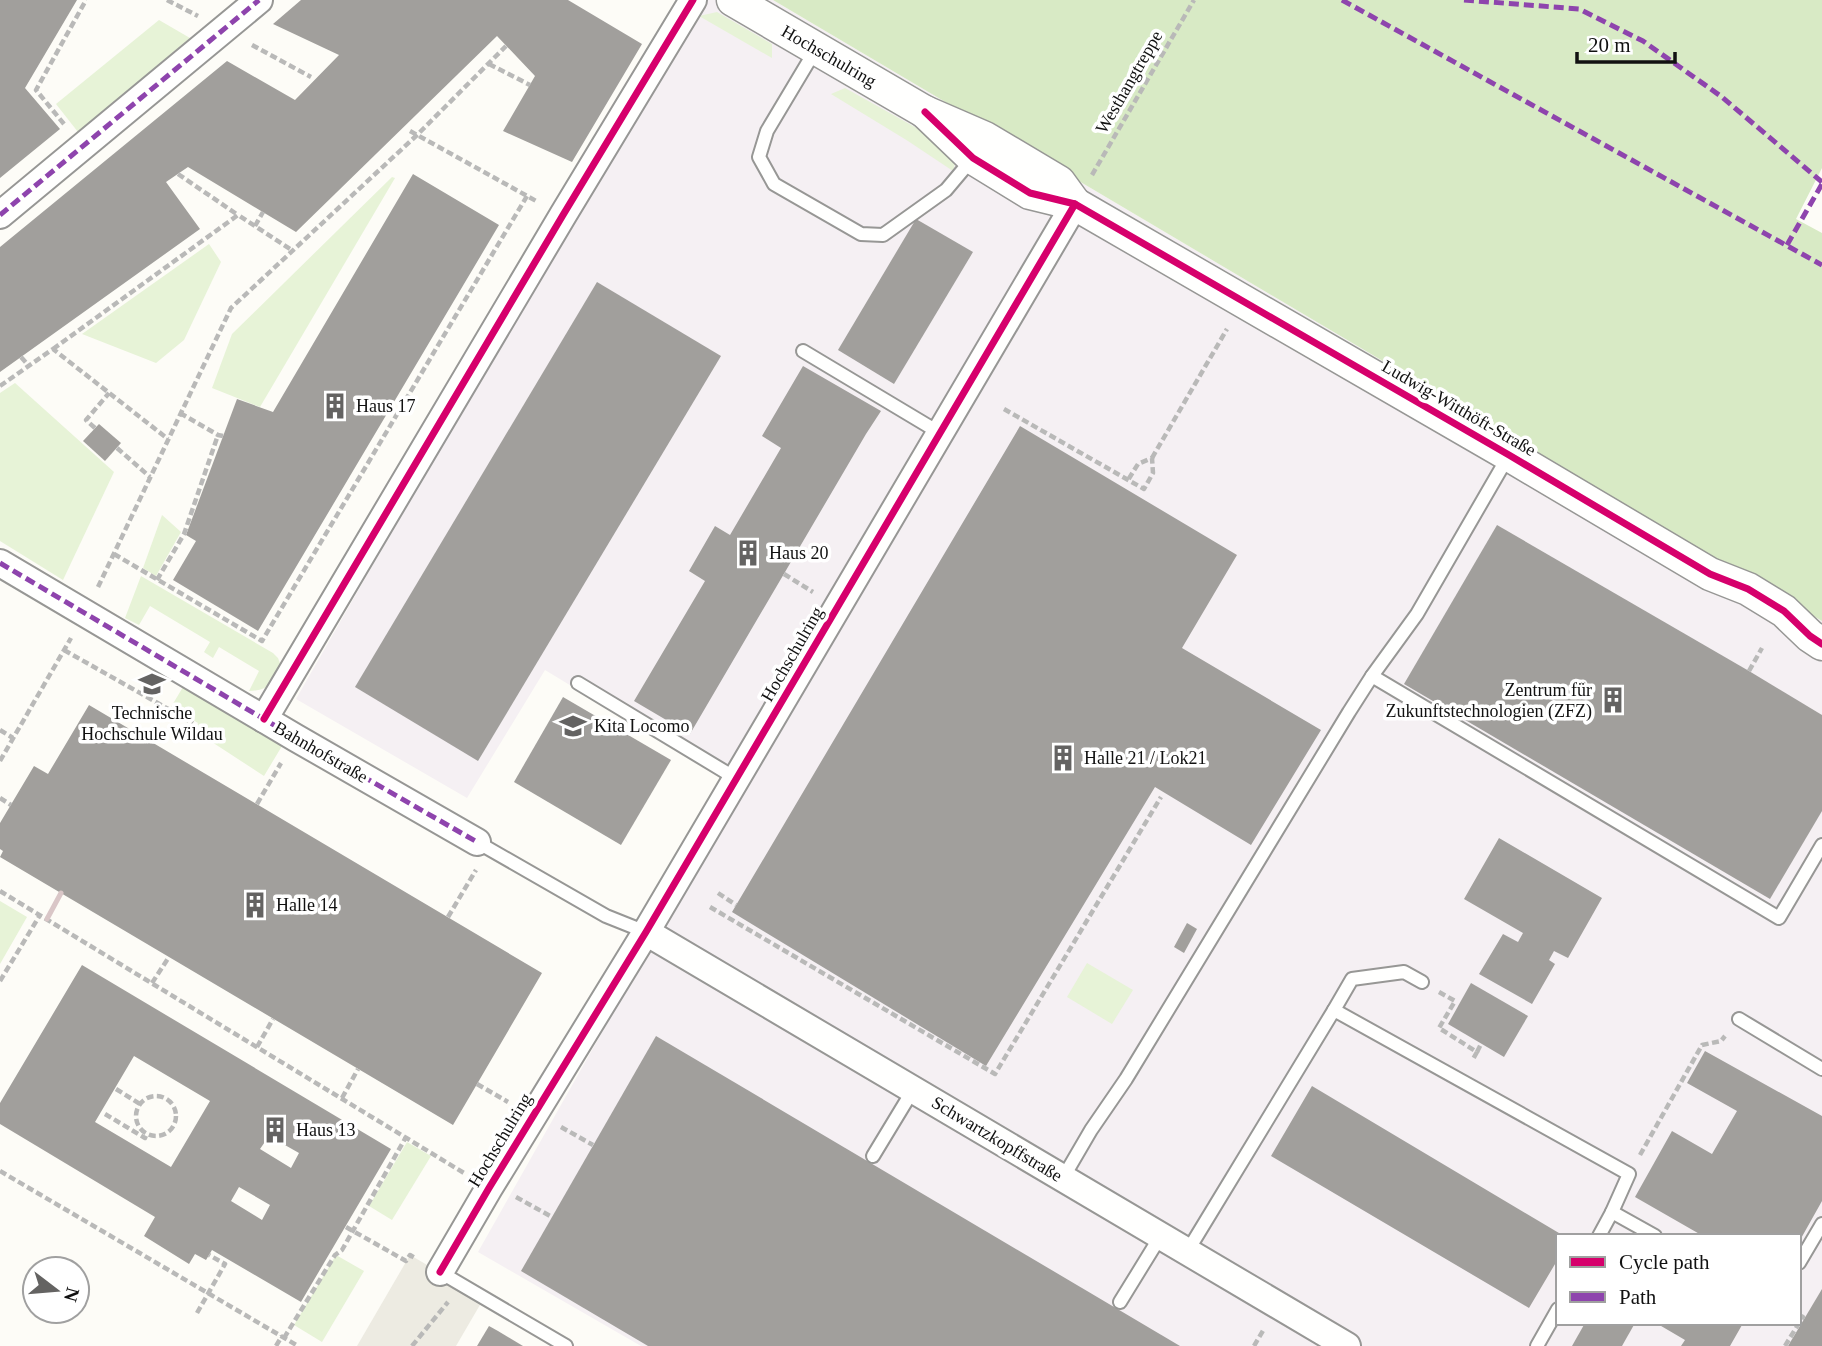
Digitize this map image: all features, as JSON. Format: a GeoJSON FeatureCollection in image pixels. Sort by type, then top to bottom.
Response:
{"type":"FeatureCollection","features":[{"type":"Feature","properties":{"kind":"street"},"geometry":{"type":"LineString","coordinates":[[0,215],[259,0]]}},
{"type":"Feature","properties":{"kind":"street"},"geometry":{"type":"LineString","coordinates":[[264,719],[693,0]]}},
{"type":"Feature","properties":{"kind":"street","name":"Hochschulring"},"geometry":{"type":"LineString","coordinates":[[733,0],[925,112],[979,148],[1030,194],[1082,192]]}},
{"type":"Feature","properties":{"kind":"street","name":"Hochschulring"},"geometry":{"type":"LineString","coordinates":[[450,1278],[646,932],[1082,192]]}},
{"type":"Feature","properties":{"kind":"street","name":"Ludwig-Witthöft-Straße"},"geometry":{"type":"LineString","coordinates":[[1082,192],[1509,455],[1710,574],[1748,589],[1784,611],[1816,640]]}},
{"type":"Feature","properties":{"kind":"street","name":"Bahnhofstraße"},"geometry":{"type":"LineString","coordinates":[[0,563],[483,845]]}},
{"type":"Feature","properties":{"kind":"street","name":"Schwartzkopffstraße"},"geometry":{"type":"LineString","coordinates":[[646,932],[1346,1346]]}},
{"type":"Feature","properties":{"kind":"lane"},"geometry":{"type":"LineString","coordinates":[[816,49],[767,131],[759,157],[774,184],[861,234],[883,235],[946,190],[979,148]]}},
{"type":"Feature","properties":{"kind":"lane"},"geometry":{"type":"LineString","coordinates":[[803,351],[940,433]]}},
{"type":"Feature","properties":{"kind":"lane"},"geometry":{"type":"LineString","coordinates":[[1063,1178],[1372,676],[1417,614],[1509,455]]}},
{"type":"Feature","properties":{"kind":"lane"},"geometry":{"type":"LineString","coordinates":[[1372,676],[1779,918],[1822,845]]}},
{"type":"Feature","properties":{"kind":"lane"},"geometry":{"type":"LineString","coordinates":[[578,683],[737,779]]}},
{"type":"Feature","properties":{"kind":"lane","name":"Bahnhofstraße"},"geometry":{"type":"LineString","coordinates":[[483,845],[606,916],[646,932]]}},
{"type":"Feature","properties":{"kind":"lane"},"geometry":{"type":"LineString","coordinates":[[1187,1252],[1352,979],[1404,972],[1422,982]]}},
{"type":"Feature","properties":{"kind":"lane"},"geometry":{"type":"LineString","coordinates":[[1334,1010],[1629,1174],[1600,1234]]}},
{"type":"Feature","properties":{"kind":"lane"},"geometry":{"type":"LineString","coordinates":[[1739,1019],[1822,1069]]}},
{"type":"Feature","properties":{"kind":"lane"},"geometry":{"type":"LineString","coordinates":[[873,1156],[913,1090]]}},
{"type":"Feature","properties":{"kind":"lane"},"geometry":{"type":"LineString","coordinates":[[1612,1212],[1651,1234]]}},
{"type":"Feature","properties":{"kind":"lane"},"geometry":{"type":"LineString","coordinates":[[1801,1260],[1822,1224]]}},
{"type":"Feature","properties":{"kind":"lane"},"geometry":{"type":"LineString","coordinates":[[1120,1303],[1160,1237]]}},
{"type":"Feature","properties":{"kind":"lane"},"geometry":{"type":"LineString","coordinates":[[450,1278],[566,1346]]}},
{"type":"Feature","properties":{"kind":"lane"},"geometry":{"type":"LineString","coordinates":[[1537,1346],[1556,1313]]}},
{"type":"Feature","properties":{"kind":"path"},"geometry":{"type":"LineString","coordinates":[[83,146],[36,90],[86,0]]}},
{"type":"Feature","properties":{"kind":"path"},"geometry":{"type":"LineString","coordinates":[[0,761],[85,613],[231,308],[417,135],[506,46]]}},
{"type":"Feature","properties":{"kind":"path"},"geometry":{"type":"LineString","coordinates":[[489,64],[530,85]]}},
{"type":"Feature","properties":{"kind":"path"},"geometry":{"type":"LineString","coordinates":[[410,131],[563,215]]}},
{"type":"Feature","properties":{"kind":"path"},"geometry":{"type":"LineString","coordinates":[[178,174],[293,251]]}},
{"type":"Feature","properties":{"kind":"path"},"geometry":{"type":"LineString","coordinates":[[114,554],[262,641],[527,196]]}},
{"type":"Feature","properties":{"kind":"path"},"geometry":{"type":"LineString","coordinates":[[255,226],[263,212]]}},
{"type":"Feature","properties":{"kind":"path"},"geometry":{"type":"LineString","coordinates":[[0,386],[238,215]]}},
{"type":"Feature","properties":{"kind":"path"},"geometry":{"type":"LineString","coordinates":[[1004,409],[1144,489],[1153,473],[1152,458],[1227,329]]}},
{"type":"Feature","properties":{"kind":"path"},"geometry":{"type":"LineString","coordinates":[[438,330],[445,334]]}},
{"type":"Feature","properties":{"kind":"path"},"geometry":{"type":"LineString","coordinates":[[53,349],[168,439]]}},
{"type":"Feature","properties":{"kind":"path"},"geometry":{"type":"LineString","coordinates":[[21,357],[29,366]]}},
{"type":"Feature","properties":{"kind":"path"},"geometry":{"type":"LineString","coordinates":[[95,428],[86,419],[109,393]]}},
{"type":"Feature","properties":{"kind":"path"},"geometry":{"type":"LineString","coordinates":[[158,580],[184,534],[221,435],[180,413]]}},
{"type":"Feature","properties":{"kind":"path"},"geometry":{"type":"LineString","coordinates":[[117,448],[150,478]]}},
{"type":"Feature","properties":{"kind":"path"},"geometry":{"type":"LineString","coordinates":[[367,449],[374,453]]}},
{"type":"Feature","properties":{"kind":"path"},"geometry":{"type":"LineString","coordinates":[[1128,480],[1138,464],[1152,458]]}},
{"type":"Feature","properties":{"kind":"path"},"geometry":{"type":"LineString","coordinates":[[784,574],[819,596]]}},
{"type":"Feature","properties":{"kind":"path"},"geometry":{"type":"LineString","coordinates":[[1749,671],[1762,648]]}},
{"type":"Feature","properties":{"kind":"path"},"geometry":{"type":"LineString","coordinates":[[64,650],[193,723]]}},
{"type":"Feature","properties":{"kind":"path"},"geometry":{"type":"LineString","coordinates":[[0,730],[13,738]]}},
{"type":"Feature","properties":{"kind":"path"},"geometry":{"type":"LineString","coordinates":[[257,804],[296,738]]}},
{"type":"Feature","properties":{"kind":"path"},"geometry":{"type":"LineString","coordinates":[[710,907],[995,1074],[1161,797]]}},
{"type":"Feature","properties":{"kind":"path"},"geometry":{"type":"LineString","coordinates":[[0,798],[11,805]]}},
{"type":"Feature","properties":{"kind":"path"},"geometry":{"type":"LineString","coordinates":[[448,917],[483,845]]}},
{"type":"Feature","properties":{"kind":"path"},"geometry":{"type":"LineString","coordinates":[[0,891],[406,1137],[552,1217]]}},
{"type":"Feature","properties":{"kind":"path"},"geometry":{"type":"LineString","coordinates":[[718,893],[736,905]]}},
{"type":"Feature","properties":{"kind":"path"},"geometry":{"type":"LineString","coordinates":[[0,981],[40,915]]}},
{"type":"Feature","properties":{"kind":"path"},"geometry":{"type":"LineString","coordinates":[[152,983],[169,957]]}},
{"type":"Feature","properties":{"kind":"path"},"geometry":{"type":"LineString","coordinates":[[1422,982],[1457,1002],[1438,1028],[1477,1052]]}},
{"type":"Feature","properties":{"kind":"path"},"geometry":{"type":"LineString","coordinates":[[257,1047],[273,1019]]}},
{"type":"Feature","properties":{"kind":"path"},"geometry":{"type":"LineString","coordinates":[[1629,1174],[1702,1045],[1721,1041],[1739,1019]]}},
{"type":"Feature","properties":{"kind":"path"},"geometry":{"type":"LineString","coordinates":[[1461,1080],[1481,1044]]}},
{"type":"Feature","properties":{"kind":"path"},"geometry":{"type":"LineString","coordinates":[[342,1098],[358,1069]]}},
{"type":"Feature","properties":{"kind":"path"},"geometry":{"type":"LineString","coordinates":[[477,1084],[515,1106]]}},
{"type":"Feature","properties":{"kind":"path"},"geometry":{"type":"LineString","coordinates":[[116,1089],[140,1104]]}},
{"type":"Feature","properties":{"kind":"path"},"geometry":{"type":"LineString","coordinates":[[158,1096],[169,1100],[176,1110],[172,1128],[154,1135],[147,1133],[136,1118],[140,1104],[145,1099],[158,1096]]}},
{"type":"Feature","properties":{"kind":"path"},"geometry":{"type":"LineString","coordinates":[[105,1114],[145,1138],[147,1133]]}},
{"type":"Feature","properties":{"kind":"path"},"geometry":{"type":"LineString","coordinates":[[554,1123],[593,1145]]}},
{"type":"Feature","properties":{"kind":"path"},"geometry":{"type":"LineString","coordinates":[[276,1346],[335,1255],[342,1250],[406,1137]]}},
{"type":"Feature","properties":{"kind":"path"},"geometry":{"type":"LineString","coordinates":[[0,1171],[298,1346]]}},
{"type":"Feature","properties":{"kind":"path"},"geometry":{"type":"LineString","coordinates":[[346,1227],[406,1261],[410,1255],[450,1278],[439,1315],[412,1346]]}},
{"type":"Feature","properties":{"kind":"path"},"geometry":{"type":"LineString","coordinates":[[197,1313],[225,1264],[209,1255]]}},
{"type":"Feature","properties":{"kind":"path"},"geometry":{"type":"LineString","coordinates":[[1785,1346],[1798,1325]]}},
{"type":"Feature","properties":{"kind":"shaded area"},"geometry":{"type":"Polygon","coordinates":[[[696,0],[773,0],[1822,621],[1822,1346],[641,1346],[478,1252],[653,942],[743,790],[545,670],[467,798],[296,699],[696,0]]]}},
{"type":"Feature","properties":{"kind":"shaded area"},"geometry":{"type":"Polygon","coordinates":[[[410,1255],[484,1298],[456,1346],[357,1346],[410,1255]]]}},
{"type":"Feature","properties":{"kind":"green space"},"geometry":{"type":"Polygon","coordinates":[[[773,0],[1822,0],[1822,168],[1796,219],[1822,233],[1822,621],[773,0]]]}},
{"type":"Feature","properties":{"kind":"green space"},"geometry":{"type":"Polygon","coordinates":[[[717,12],[772,44],[772,58],[699,16],[717,12]]]}},
{"type":"Feature","properties":{"kind":"green space"},"geometry":{"type":"Polygon","coordinates":[[[159,20],[190,38],[78,132],[56,104],[159,20]]]}},
{"type":"Feature","properties":{"kind":"green space"},"geometry":{"type":"Polygon","coordinates":[[[845,88],[931,136],[957,157],[953,171],[831,94],[845,88]]]}},
{"type":"Feature","properties":{"kind":"green space"},"geometry":{"type":"Polygon","coordinates":[[[392,177],[395,178],[260,407],[212,388],[232,334],[392,177]]]}},
{"type":"Feature","properties":{"kind":"green space"},"geometry":{"type":"Polygon","coordinates":[[[209,244],[221,262],[184,340],[156,363],[82,334],[209,244]]]}},
{"type":"Feature","properties":{"kind":"green space"},"geometry":{"type":"Polygon","coordinates":[[[15,383],[114,472],[63,580],[0,541],[0,393],[15,383]]]}},
{"type":"Feature","properties":{"kind":"green space"},"geometry":{"type":"Polygon","coordinates":[[[162,515],[181,532],[156,576],[143,568],[162,515]]]}},
{"type":"Feature","properties":{"kind":"green space"},"geometry":{"type":"Polygon","coordinates":[[[141,576],[273,653],[281,666],[269,684],[262,689],[249,691],[259,671],[219,647],[213,658],[204,652],[210,642],[150,606],[139,625],[125,618],[141,576]]]}},
{"type":"Feature","properties":{"kind":"green space"},"geometry":{"type":"Polygon","coordinates":[[[183,687],[282,746],[264,776],[195,731],[198,723],[171,707],[183,687]]]}},
{"type":"Feature","properties":{"kind":"green space"},"geometry":{"type":"Polygon","coordinates":[[[0,901],[27,917],[0,964],[0,901]]]}},
{"type":"Feature","properties":{"kind":"green space"},"geometry":{"type":"Polygon","coordinates":[[[1087,963],[1133,990],[1112,1024],[1067,997],[1087,963]]]}},
{"type":"Feature","properties":{"kind":"green space"},"geometry":{"type":"Polygon","coordinates":[[[407,1142],[431,1156],[392,1220],[369,1206],[407,1142]]]}},
{"type":"Feature","properties":{"kind":"green space"},"geometry":{"type":"Polygon","coordinates":[[[336,1255],[364,1271],[322,1342],[294,1325],[336,1255]]]}},
{"type":"Feature","properties":{"kind":"building"},"geometry":{"type":"Polygon","coordinates":[[[0,0],[77,0],[25,88],[60,129],[0,178],[0,0]]]}},
{"type":"Feature","properties":{"kind":"building"},"geometry":{"type":"Polygon","coordinates":[[[301,0],[568,0],[642,44],[572,162],[503,131],[535,76],[497,36],[296,232],[188,167],[166,182],[200,229],[0,372],[0,247],[227,61],[295,100],[339,55],[273,24],[301,0]]]}},
{"type":"Feature","properties":{"kind":"building","name":"Haus 17"},"geometry":{"type":"Polygon","coordinates":[[[413,174],[499,225],[258,631],[173,580],[196,541],[186,535],[237,399],[273,412],[413,174]]]}},
{"type":"Feature","properties":{"kind":"building"},"geometry":{"type":"Polygon","coordinates":[[[916,219],[973,252],[894,384],[838,350],[916,219]]]}},
{"type":"Feature","properties":{"kind":"building"},"geometry":{"type":"Polygon","coordinates":[[[597,282],[721,356],[478,761],[355,687],[597,282]]]}},
{"type":"Feature","properties":{"kind":"building","name":"Haus 20"},"geometry":{"type":"Polygon","coordinates":[[[803,366],[881,411],[690,734],[634,701],[705,581],[689,571],[715,526],[730,535],[781,448],[762,436],[803,366]]]}},
{"type":"Feature","properties":{"kind":"building"},"geometry":{"type":"Polygon","coordinates":[[[99,424],[121,443],[105,461],[83,441],[99,424]]]}},
{"type":"Feature","properties":{"kind":"building","name":"Halle 21 / Lok21"},"geometry":{"type":"Polygon","coordinates":[[[1020,426],[1237,555],[1182,648],[1321,730],[1251,845],[1155,787],[986,1066],[732,912],[1020,426]]]}},
{"type":"Feature","properties":{"kind":"building","name":"Zentrum für Zukunftstechnologien (ZFZ)"},"geometry":{"type":"Polygon","coordinates":[[[1497,525],[1822,715],[1822,811],[1770,899],[1404,684],[1497,525]]]}},
{"type":"Feature","properties":{"kind":"building"},"geometry":{"type":"Polygon","coordinates":[[[563,697],[671,760],[621,845],[514,782],[563,697]]]}},
{"type":"Feature","properties":{"kind":"building","name":"Halle 14"},"geometry":{"type":"Polygon","coordinates":[[[89,705],[542,973],[453,1125],[0,857],[3,851],[0,849],[0,823],[34,766],[48,774],[89,705]]]}},
{"type":"Feature","properties":{"kind":"building"},"geometry":{"type":"Polygon","coordinates":[[[1499,838],[1602,898],[1568,958],[1554,951],[1549,960],[1555,964],[1532,1004],[1479,974],[1503,934],[1518,942],[1523,933],[1464,899],[1499,838]]]}},
{"type":"Feature","properties":{"kind":"building"},"geometry":{"type":"Polygon","coordinates":[[[1187,923],[1197,929],[1184,953],[1174,947],[1187,923]]]}},
{"type":"Feature","properties":{"kind":"building","name":"Haus 13"},"geometry":{"type":"Polygon","coordinates":[[[82,965],[391,1149],[301,1302],[212,1250],[206,1260],[195,1254],[189,1264],[144,1236],[155,1217],[0,1124],[0,1103],[82,965]],[[134,1056],[95,1122],[171,1167],[210,1101],[134,1056]],[[269,1136],[260,1149],[291,1168],[299,1153],[269,1136]],[[239,1187],[231,1201],[262,1220],[270,1205],[239,1187]]]}},
{"type":"Feature","properties":{"kind":"building"},"geometry":{"type":"Polygon","coordinates":[[[1471,983],[1528,1016],[1504,1057],[1448,1024],[1471,983]]]}},
{"type":"Feature","properties":{"kind":"building"},"geometry":{"type":"Polygon","coordinates":[[[656,1036],[1180,1346],[648,1346],[521,1271],[656,1036]]]}},
{"type":"Feature","properties":{"kind":"building"},"geometry":{"type":"Polygon","coordinates":[[[1705,1051],[1822,1116],[1822,1201],[1801,1238],[1801,1234],[1700,1234],[1635,1197],[1672,1131],[1712,1154],[1737,1111],[1687,1083],[1705,1051]]]}},
{"type":"Feature","properties":{"kind":"building"},"geometry":{"type":"Polygon","coordinates":[[[1312,1086],[1561,1234],[1556,1234],[1556,1262],[1529,1308],[1271,1156],[1312,1086]]]}},
{"type":"Feature","properties":{"kind":"building"},"geometry":{"type":"Polygon","coordinates":[[[1822,1289],[1822,1346],[1788,1346],[1822,1289]]]}},
{"type":"Feature","properties":{"kind":"building"},"geometry":{"type":"Polygon","coordinates":[[[1584,1325],[1634,1325],[1622,1346],[1572,1346],[1584,1325]]]}},
{"type":"Feature","properties":{"kind":"building"},"geometry":{"type":"Polygon","coordinates":[[[1659,1325],[1742,1325],[1730,1346],[1681,1346],[1685,1340],[1659,1325]]]}},
{"type":"Feature","properties":{"kind":"building"},"geometry":{"type":"Polygon","coordinates":[[[489,1326],[498,1331],[523,1346],[477,1346],[489,1326]]]}},
{"type":"Feature","properties":{"kind":"railway"},"geometry":{"type":"LineString","coordinates":[[47,919],[61,893]]}},
{"type":"Feature","properties":{"kind":"marked path"},"geometry":{"type":"LineString","coordinates":[[0,215],[259,0]]}},
{"type":"Feature","properties":{"kind":"marked path"},"geometry":{"type":"LineString","coordinates":[[1342,0],[1822,265]]}},
{"type":"Feature","properties":{"kind":"marked path"},"geometry":{"type":"LineString","coordinates":[[1464,0],[1579,9],[1643,41],[1722,97],[1822,182]]}},
{"type":"Feature","properties":{"kind":"marked path"},"geometry":{"type":"LineString","coordinates":[[1787,245],[1822,184]]}},
{"type":"Feature","properties":{"kind":"marked path"},"geometry":{"type":"LineString","coordinates":[[0,563],[477,842]]}},
{"type":"Feature","properties":{"kind":"cycle path"},"geometry":{"type":"LineString","coordinates":[[264,719],[693,0]]}},
{"type":"Feature","properties":{"kind":"cycle path"},"geometry":{"type":"LineString","coordinates":[[925,112],[973,158],[1030,193],[1075,204],[1710,574],[1748,589],[1784,611],[1822,644]]}},
{"type":"Feature","properties":{"kind":"cycle path"},"geometry":{"type":"LineString","coordinates":[[440,1272],[646,932],[1075,204]]}},
{"type":"Feature","properties":{"kind":"place","name":"Haus 17"},"geometry":{"type":"Point","coordinates":[335,406]}},
{"type":"Feature","properties":{"kind":"place","name":"Haus 20"},"geometry":{"type":"Point","coordinates":[748,553]}},
{"type":"Feature","properties":{"kind":"place","name":"Technische Hochschule Wildau"},"geometry":{"type":"Point","coordinates":[152,684]}},
{"type":"Feature","properties":{"kind":"place","name":"Zentrum für Zukunftstechnologien (ZFZ)"},"geometry":{"type":"Point","coordinates":[1613,700]}},
{"type":"Feature","properties":{"kind":"place","name":"Kita Locomo"},"geometry":{"type":"Point","coordinates":[573,726]}},
{"type":"Feature","properties":{"kind":"place","name":"Halle 21 / Lok21"},"geometry":{"type":"Point","coordinates":[1063,758]}},
{"type":"Feature","properties":{"kind":"place","name":"Halle 14"},"geometry":{"type":"Point","coordinates":[255,905]}},
{"type":"Feature","properties":{"kind":"place","name":"Haus 13"},"geometry":{"type":"Point","coordinates":[275,1130]}}]}
